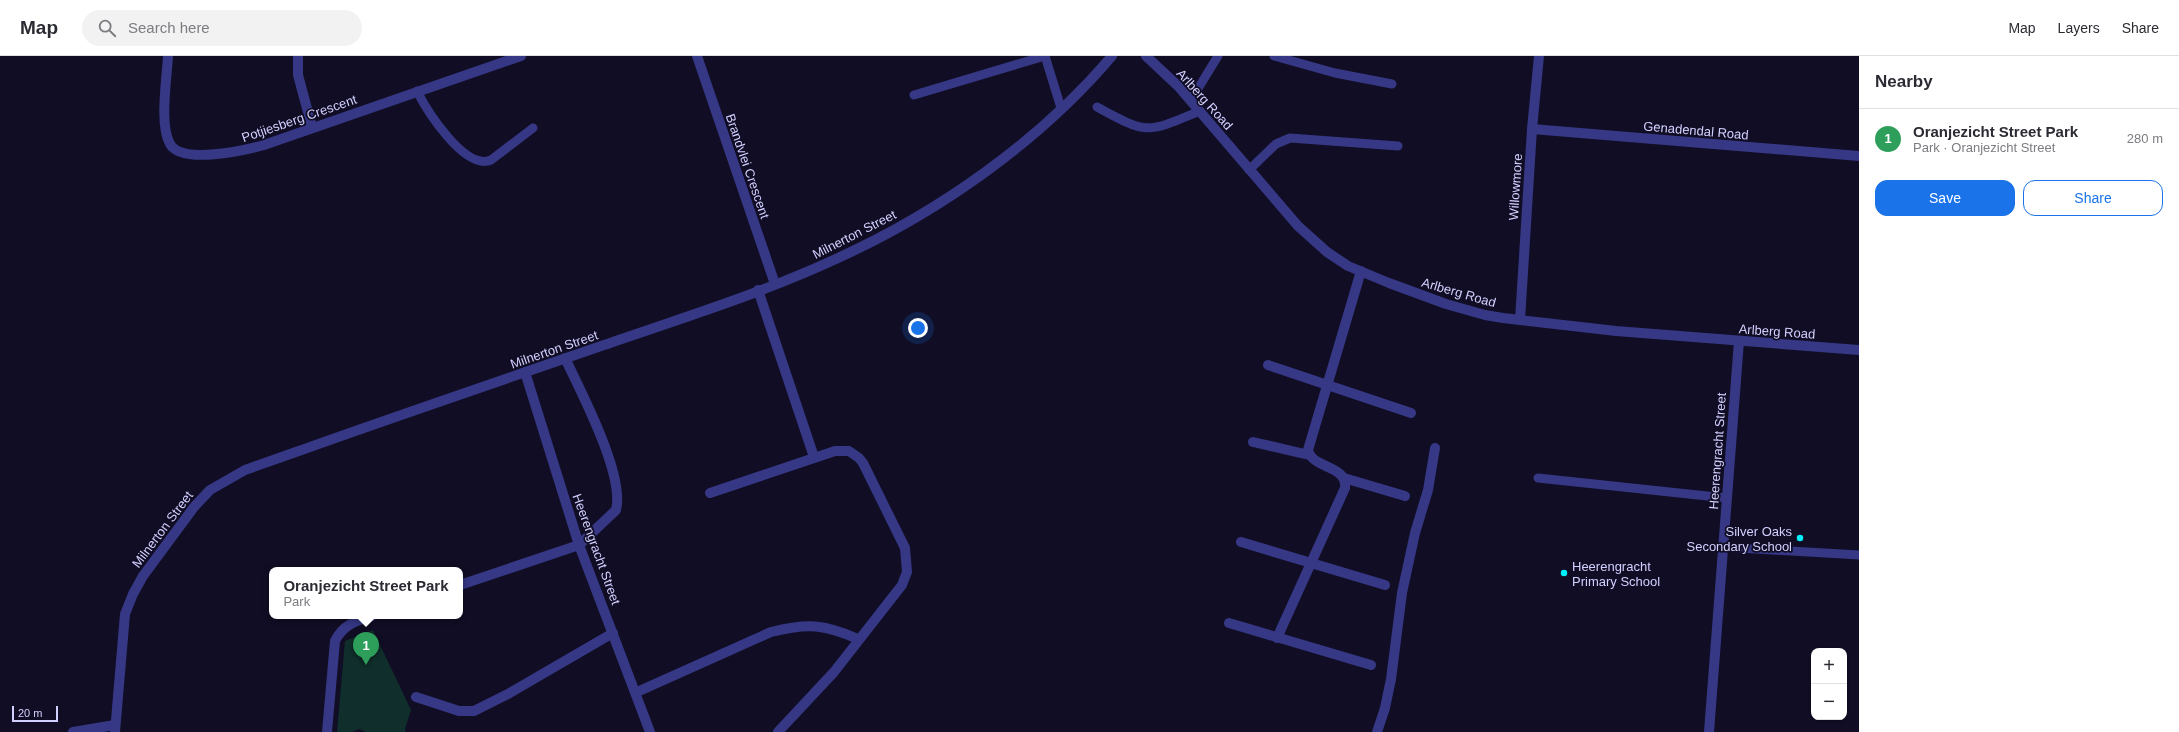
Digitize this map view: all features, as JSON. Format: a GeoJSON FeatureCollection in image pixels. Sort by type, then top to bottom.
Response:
{"type":"FeatureCollection","features":[{"type":"Feature","properties":{"kind":"street","name":"Potjiesberg Crescent"},"geometry":{"type":"LineString","coordinates":[[168,56],[166,127],[170,145],[178,151],[197,154],[240,151],[521,56]]}},
{"type":"Feature","properties":{"kind":"street"},"geometry":{"type":"LineString","coordinates":[[298,56],[298,75],[312,127]]}},
{"type":"Feature","properties":{"kind":"street","name":"Brandvlei Crescent"},"geometry":{"type":"LineString","coordinates":[[697,56],[775,284]]}},
{"type":"Feature","properties":{"kind":"street","name":"Milnerton Street"},"geometry":{"type":"LineString","coordinates":[[115,728],[125,614],[133,594],[162,548],[194,507],[210,490],[245,470],[775,284],[840,257],[934,206],[982,175],[1061,108],[1112,56]]}},
{"type":"Feature","properties":{"kind":"street","name":"Arlberg Road"},"geometry":{"type":"LineString","coordinates":[[1146,56],[1200,111],[1298,226],[1328,252],[1361,271],[1446,304],[1485,315],[1520,320],[1739,341],[1859,350]]}},
{"type":"Feature","properties":{"kind":"street","name":"Willowmore"},"geometry":{"type":"LineString","coordinates":[[1520,320],[1532,129],[1539,56]]}},
{"type":"Feature","properties":{"kind":"street","name":"Genadendal Road"},"geometry":{"type":"LineString","coordinates":[[1532,129],[1859,156]]}},
{"type":"Feature","properties":{"kind":"street"},"geometry":{"type":"LineString","coordinates":[[1309,454],[1308,449],[1361,271]]}},
{"type":"Feature","properties":{"kind":"street"},"geometry":{"type":"LineString","coordinates":[[758,290],[814,457]]}},
{"type":"Feature","properties":{"kind":"street","name":"Heerengracht Street"},"geometry":{"type":"LineString","coordinates":[[1709,732],[1739,341]]}},
{"type":"Feature","properties":{"kind":"street"},"geometry":{"type":"LineString","coordinates":[[463,584],[579,546],[616,510],[617,490],[606,452],[565,358]]}},
{"type":"Feature","properties":{"kind":"street"},"geometry":{"type":"LineString","coordinates":[[1268,365],[1411,413]]}},
{"type":"Feature","properties":{"kind":"street","name":"Heerengracht Street"},"geometry":{"type":"LineString","coordinates":[[525,372],[579,546],[637,692],[650,732]]}},
{"type":"Feature","properties":{"kind":"street"},"geometry":{"type":"LineString","coordinates":[[1253,442],[1309,454],[1344,478],[1405,496]]}},
{"type":"Feature","properties":{"kind":"street"},"geometry":{"type":"LineString","coordinates":[[1377,732],[1385,708],[1405,578],[1415,533],[1428,490],[1436,448]]}},
{"type":"Feature","properties":{"kind":"street"},"geometry":{"type":"LineString","coordinates":[[710,493],[814,457],[843,450],[848,451],[860,458],[899,532],[905,548],[906,572],[902,585],[858,639],[834,672],[778,732]]}},
{"type":"Feature","properties":{"kind":"street"},"geometry":{"type":"LineString","coordinates":[[1277,638],[1345,488],[1344,478]]}},
{"type":"Feature","properties":{"kind":"street"},"geometry":{"type":"LineString","coordinates":[[1241,542],[1385,585]]}},
{"type":"Feature","properties":{"kind":"street"},"geometry":{"type":"LineString","coordinates":[[327,732],[335,642],[339,632],[346,625],[363,619]]}},
{"type":"Feature","properties":{"kind":"street"},"geometry":{"type":"LineString","coordinates":[[1229,623],[1371,665]]}},
{"type":"Feature","properties":{"kind":"street"},"geometry":{"type":"LineString","coordinates":[[637,692],[771,632],[794,626],[809,624],[827,626],[858,639]]}},
{"type":"Feature","properties":{"kind":"street"},"geometry":{"type":"LineString","coordinates":[[416,697],[459,711],[474,711],[508,694],[613,633]]}},
{"type":"Feature","properties":{"kind":"street"},"geometry":{"type":"LineString","coordinates":[[73,732],[115,728]]}},
{"type":"Feature","properties":{"kind":"lane"},"geometry":{"type":"LineString","coordinates":[[914,95],[1045,56],[1061,108]]}},
{"type":"Feature","properties":{"kind":"lane"},"geometry":{"type":"LineString","coordinates":[[1190,100],[1218,56]]}},
{"type":"Feature","properties":{"kind":"lane"},"geometry":{"type":"LineString","coordinates":[[1274,56],[1335,73],[1392,84]]}},
{"type":"Feature","properties":{"kind":"lane"},"geometry":{"type":"LineString","coordinates":[[417,91],[427,111],[442,130],[470,159],[477,162],[483,163],[491,160],[534,128]]}},
{"type":"Feature","properties":{"kind":"lane"},"geometry":{"type":"LineString","coordinates":[[1097,107],[1140,128],[1163,127],[1200,111]]}},
{"type":"Feature","properties":{"kind":"lane"},"geometry":{"type":"LineString","coordinates":[[1249,170],[1276,144],[1290,138],[1398,146]]}},
{"type":"Feature","properties":{"kind":"lane"},"geometry":{"type":"LineString","coordinates":[[1538,478],[1726,498]]}},
{"type":"Feature","properties":{"kind":"lane"},"geometry":{"type":"LineString","coordinates":[[1722,547],[1859,555]]}},
{"type":"Feature","properties":{"kind":"green space"},"geometry":{"type":"Polygon","coordinates":[[[373,630],[411,710],[405,729],[406,732],[366,732],[359,729],[352,732],[337,732],[345,641],[373,630]]]}},
{"type":"Feature","properties":{"kind":"place","name":"Silver Oaks Secondary School"},"geometry":{"type":"Point","coordinates":[1800,538]}},
{"type":"Feature","properties":{"kind":"place","name":"Heerengracht Primary School"},"geometry":{"type":"Point","coordinates":[1564,573]}},
{"type":"Feature","properties":{"kind":"place","name":"Oranjezicht Street Park"},"geometry":{"type":"Point","coordinates":[366,665]}}]}
